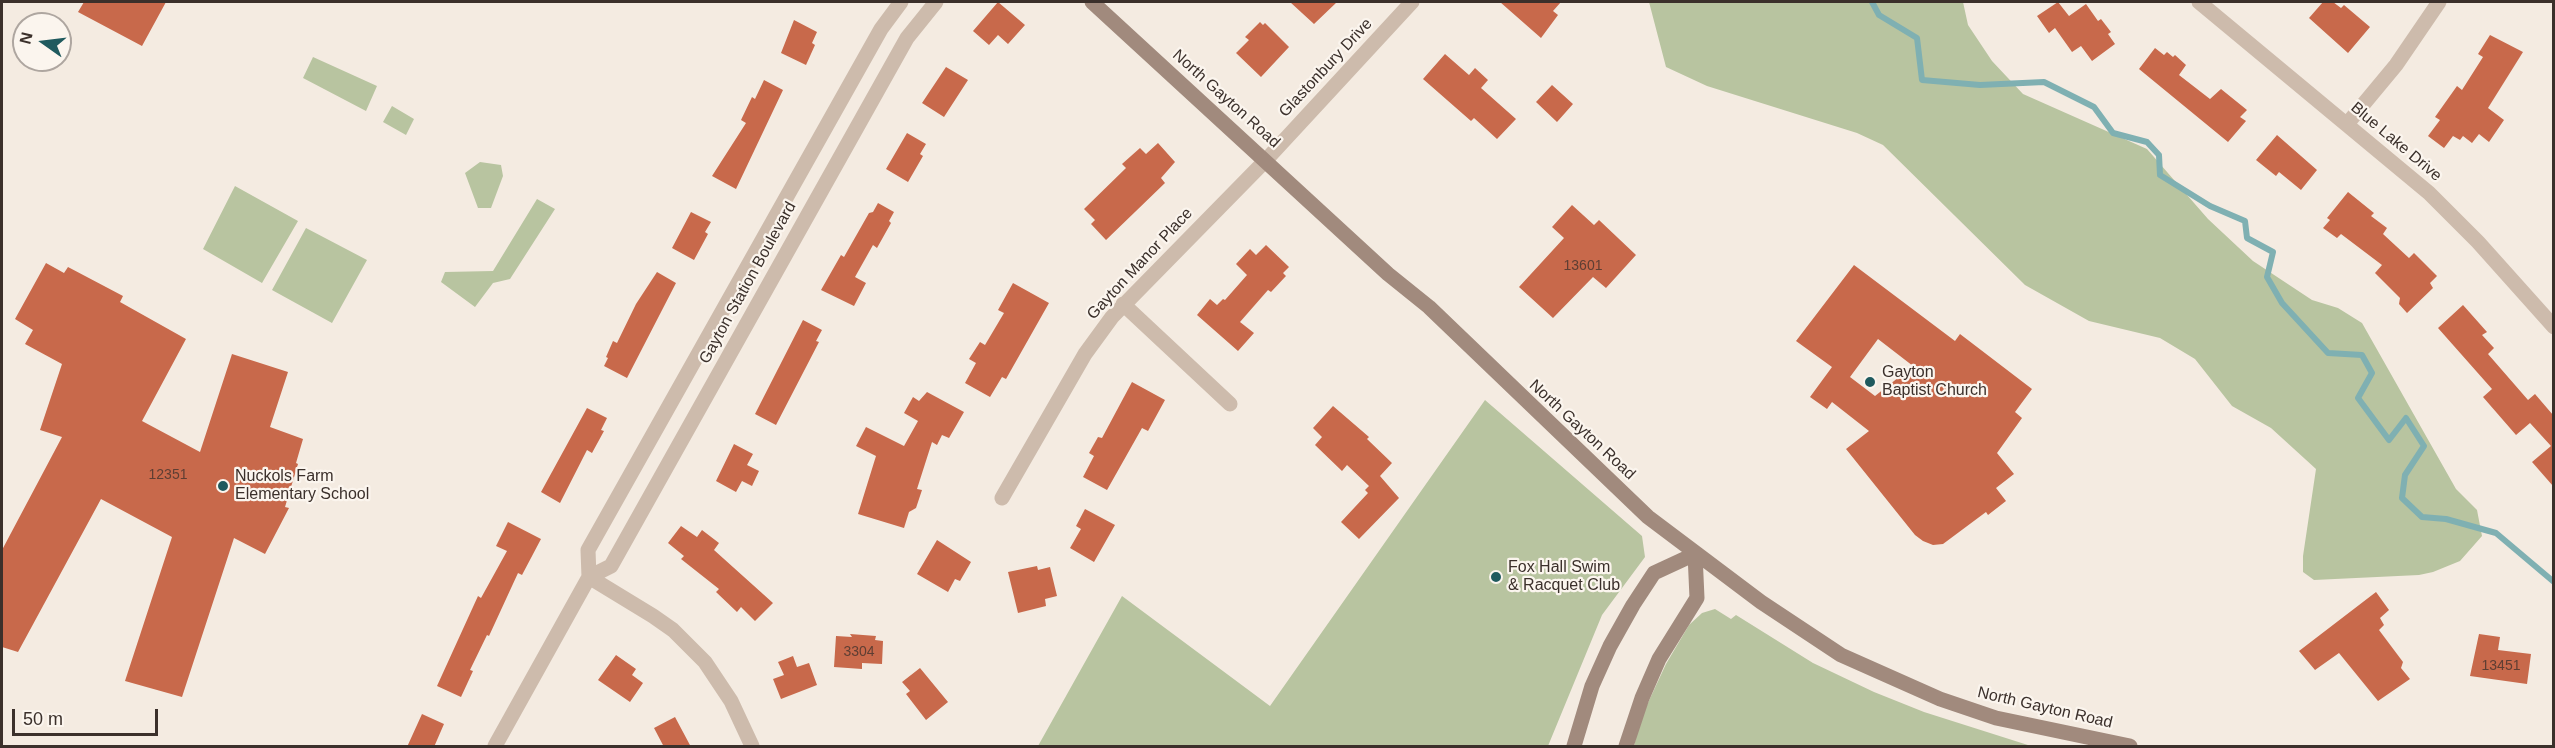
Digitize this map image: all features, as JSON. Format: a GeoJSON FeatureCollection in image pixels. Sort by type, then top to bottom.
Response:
{"type":"FeatureCollection","features":[{"type":"Feature","properties":{"kind":"street","name":"Gayton Station Boulevard"},"geometry":{"type":"LineString","coordinates":[[495,747],[589,577],[588,550],[881,29],[901,2]]}},
{"type":"Feature","properties":{"kind":"street","name":"Gayton Station Boulevard"},"geometry":{"type":"LineString","coordinates":[[589,577],[611,566],[907,38],[936,2]]}},
{"type":"Feature","properties":{"kind":"street","name":"North Gayton Road"},"geometry":{"type":"LineString","coordinates":[[1092,2],[1388,274],[1429,307],[1648,517],[1695,554],[1841,655],[1940,699],[1996,718],[2130,747]]}},
{"type":"Feature","properties":{"kind":"street","name":"Glastonbury Drive"},"geometry":{"type":"LineString","coordinates":[[1266,160],[1412,2]]}},
{"type":"Feature","properties":{"kind":"street","name":"Blue Lake Drive"},"geometry":{"type":"LineString","coordinates":[[2199,2],[2429,193],[2478,242],[2553,327]]}},
{"type":"Feature","properties":{"kind":"street"},"geometry":{"type":"LineString","coordinates":[[2347,124],[2396,65],[2439,2]]}},
{"type":"Feature","properties":{"kind":"street","name":"Gayton Manor Place"},"geometry":{"type":"LineString","coordinates":[[1002,498],[1085,354],[1124,304],[1266,160]]}},
{"type":"Feature","properties":{"kind":"street"},"geometry":{"type":"LineString","coordinates":[[1124,304],[1230,404]]}},
{"type":"Feature","properties":{"kind":"street"},"geometry":{"type":"LineString","coordinates":[[1574,747],[1592,686],[1610,646],[1633,605],[1654,573],[1695,554],[1697,598],[1659,659],[1642,698],[1626,747]]}},
{"type":"Feature","properties":{"kind":"street"},"geometry":{"type":"LineString","coordinates":[[589,577],[673,630],[705,662],[731,701],[752,747]]}},
{"type":"Feature","properties":{"kind":"green space"},"geometry":{"type":"Polygon","coordinates":[[[1649,2],[1963,2],[1968,25],[1992,61],[2023,94],[2147,149],[2208,219],[2253,261],[2312,300],[2338,308],[2362,323],[2456,489],[2477,510],[2482,536],[2460,561],[2433,572],[2419,575],[2314,580],[2303,572],[2303,556],[2316,469],[2271,428],[2232,406],[2195,359],[2160,338],[2089,321],[2025,285],[1883,145],[1857,133],[1707,86],[1666,67],[1649,2]]]}},
{"type":"Feature","properties":{"kind":"green space"},"geometry":{"type":"Polygon","coordinates":[[[313,57],[377,86],[366,111],[303,78],[313,57]]]}},
{"type":"Feature","properties":{"kind":"green space"},"geometry":{"type":"Polygon","coordinates":[[[392,106],[414,119],[406,135],[383,122],[392,106]]]}},
{"type":"Feature","properties":{"kind":"green space"},"geometry":{"type":"Polygon","coordinates":[[[480,162],[501,165],[503,176],[491,208],[478,208],[465,173],[480,162]]]}},
{"type":"Feature","properties":{"kind":"green space"},"geometry":{"type":"Polygon","coordinates":[[[235,186],[298,221],[262,283],[203,249],[235,186]]]}},
{"type":"Feature","properties":{"kind":"green space"},"geometry":{"type":"Polygon","coordinates":[[[537,199],[555,209],[510,279],[493,283],[475,307],[441,282],[445,272],[493,271],[537,199]]]}},
{"type":"Feature","properties":{"kind":"green space"},"geometry":{"type":"Polygon","coordinates":[[[306,228],[367,260],[332,323],[272,290],[306,228]]]}},
{"type":"Feature","properties":{"kind":"green space","name":"Fox Hall Swim & Racquet Club"},"geometry":{"type":"Polygon","coordinates":[[[1485,400],[1642,536],[1645,557],[1602,615],[1548,746],[1038,746],[1122,596],[1270,706],[1485,400]]]}},
{"type":"Feature","properties":{"kind":"green space"},"geometry":{"type":"Polygon","coordinates":[[[1715,609],[1731,619],[1736,615],[1813,663],[1874,692],[1924,712],[2031,746],[1634,746],[1640,720],[1666,664],[1689,625],[1702,613],[1715,609]]]}},
{"type":"Feature","properties":{"kind":"building"},"geometry":{"type":"Polygon","coordinates":[[[84,2],[166,2],[142,46],[78,12],[84,2]]]}},
{"type":"Feature","properties":{"kind":"building"},"geometry":{"type":"Polygon","coordinates":[[[998,2],[1025,25],[1008,44],[998,35],[989,45],[973,31],[998,2]]]}},
{"type":"Feature","properties":{"kind":"building"},"geometry":{"type":"Polygon","coordinates":[[[1290,2],[1337,2],[1314,24],[1290,2]]]}},
{"type":"Feature","properties":{"kind":"building"},"geometry":{"type":"Polygon","coordinates":[[[1500,2],[1561,2],[1553,11],[1558,15],[1541,38],[1500,2]]]}},
{"type":"Feature","properties":{"kind":"building"},"geometry":{"type":"Polygon","coordinates":[[[2058,2],[2069,16],[2086,4],[2098,21],[2101,19],[2111,32],[2108,34],[2115,44],[2092,61],[2081,46],[2072,52],[2055,28],[2049,33],[2037,16],[2058,2]]]}},
{"type":"Feature","properties":{"kind":"building"},"geometry":{"type":"Polygon","coordinates":[[[2323,2],[2333,2],[2341,8],[2344,5],[2370,27],[2348,53],[2309,18],[2323,2]]]}},
{"type":"Feature","properties":{"kind":"building"},"geometry":{"type":"Polygon","coordinates":[[[794,20],[817,32],[812,43],[815,45],[806,65],[781,53],[794,20]]]}},
{"type":"Feature","properties":{"kind":"building"},"geometry":{"type":"Polygon","coordinates":[[[1260,22],[1263,25],[1265,23],[1289,47],[1261,77],[1236,53],[1249,40],[1245,37],[1260,22]]]}},
{"type":"Feature","properties":{"kind":"building"},"geometry":{"type":"Polygon","coordinates":[[[2490,35],[2523,52],[2488,108],[2504,120],[2489,142],[2479,134],[2472,143],[2463,136],[2460,140],[2453,136],[2444,148],[2428,136],[2440,120],[2435,117],[2457,86],[2462,90],[2483,57],[2478,54],[2490,35]]]}},
{"type":"Feature","properties":{"kind":"building"},"geometry":{"type":"Polygon","coordinates":[[[2155,48],[2164,55],[2167,52],[2173,57],[2175,55],[2186,65],[2179,75],[2210,99],[2221,89],[2247,110],[2240,117],[2246,121],[2228,142],[2139,69],[2155,48]]]}},
{"type":"Feature","properties":{"kind":"building"},"geometry":{"type":"Polygon","coordinates":[[[1445,54],[1469,75],[1475,68],[1488,80],[1481,88],[1516,119],[1497,139],[1474,118],[1471,121],[1423,79],[1445,54]]]}},
{"type":"Feature","properties":{"kind":"building"},"geometry":{"type":"Polygon","coordinates":[[[946,67],[968,80],[944,117],[922,103],[946,67]]]}},
{"type":"Feature","properties":{"kind":"building"},"geometry":{"type":"Polygon","coordinates":[[[764,80],[783,90],[736,189],[712,176],[746,123],[741,120],[752,97],[755,99],[764,80]]]}},
{"type":"Feature","properties":{"kind":"building"},"geometry":{"type":"Polygon","coordinates":[[[1552,85],[1573,104],[1557,122],[1536,102],[1552,85]]]}},
{"type":"Feature","properties":{"kind":"building"},"geometry":{"type":"Polygon","coordinates":[[[907,133],[926,144],[920,154],[923,156],[908,182],[886,169],[907,133]]]}},
{"type":"Feature","properties":{"kind":"building"},"geometry":{"type":"Polygon","coordinates":[[[2277,135],[2317,170],[2301,190],[2279,172],[2276,176],[2256,160],[2277,135]]]}},
{"type":"Feature","properties":{"kind":"building"},"geometry":{"type":"Polygon","coordinates":[[[1158,143],[1175,162],[1161,178],[1165,183],[1106,240],[1091,224],[1095,220],[1084,209],[1126,168],[1122,164],[1140,148],[1146,154],[1158,143]]]}},
{"type":"Feature","properties":{"kind":"building"},"geometry":{"type":"Polygon","coordinates":[[[2348,192],[2374,213],[2371,216],[2387,228],[2383,234],[2409,258],[2414,253],[2437,276],[2430,283],[2433,288],[2407,313],[2399,304],[2400,298],[2375,273],[2382,265],[2341,234],[2337,238],[2323,228],[2330,220],[2327,218],[2348,192]]]}},
{"type":"Feature","properties":{"kind":"building"},"geometry":{"type":"Polygon","coordinates":[[[878,203],[894,212],[889,221],[891,223],[877,248],[873,245],[855,277],[866,283],[854,306],[821,290],[841,255],[844,257],[869,213],[873,212],[878,203]]]}},
{"type":"Feature","properties":{"kind":"building"},"geometry":{"type":"Polygon","coordinates":[[[1572,205],[1594,225],[1599,220],[1636,255],[1606,288],[1593,277],[1553,318],[1519,287],[1564,238],[1552,227],[1572,205]]]}},
{"type":"Feature","properties":{"kind":"building"},"geometry":{"type":"Polygon","coordinates":[[[691,212],[711,222],[705,232],[708,234],[694,260],[672,248],[691,212]]]}},
{"type":"Feature","properties":{"kind":"building"},"geometry":{"type":"Polygon","coordinates":[[[1266,245],[1289,267],[1283,273],[1286,276],[1271,292],[1268,290],[1240,322],[1254,333],[1238,351],[1197,315],[1210,299],[1217,305],[1223,299],[1225,300],[1247,275],[1236,264],[1250,249],[1256,255],[1266,245]]]}},
{"type":"Feature","properties":{"kind":"building"},"geometry":{"type":"Polygon","coordinates":[[[46,263],[64,273],[68,267],[123,296],[120,302],[186,339],[142,421],[200,452],[232,354],[288,372],[270,427],[303,439],[285,507],[289,508],[265,554],[234,538],[182,697],[125,681],[172,537],[101,499],[18,652],[2,647],[2,550],[62,437],[40,430],[62,364],[25,344],[33,330],[15,319],[46,263]]]}},
{"type":"Feature","properties":{"kind":"building"},"geometry":{"type":"Polygon","coordinates":[[[1854,265],[1955,341],[1960,334],[2032,389],[2015,412],[2022,418],[1997,453],[2014,474],[1996,488],[2006,501],[1988,515],[1986,512],[1943,544],[1933,545],[1915,535],[1846,449],[1869,431],[1832,402],[1827,409],[1810,397],[1832,367],[1796,341],[1854,265]],[[1878,339],[1850,377],[1875,396],[1913,366],[1878,339]]]}},
{"type":"Feature","properties":{"kind":"building"},"geometry":{"type":"Polygon","coordinates":[[[657,272],[676,283],[627,378],[604,366],[608,358],[606,357],[613,341],[617,343],[636,304],[657,272]]]}},
{"type":"Feature","properties":{"kind":"building"},"geometry":{"type":"Polygon","coordinates":[[[1013,283],[1049,303],[1006,379],[1002,377],[990,397],[965,383],[976,363],[969,359],[980,342],[985,345],[1004,313],[998,310],[1013,283]]]}},
{"type":"Feature","properties":{"kind":"building"},"geometry":{"type":"Polygon","coordinates":[[[2463,305],[2487,332],[2482,335],[2494,348],[2488,354],[2528,400],[2535,394],[2553,415],[2553,486],[2532,462],[2551,446],[2530,423],[2516,435],[2483,397],[2492,389],[2438,328],[2463,305]]]}},
{"type":"Feature","properties":{"kind":"building"},"geometry":{"type":"Polygon","coordinates":[[[803,320],[822,330],[816,341],[819,342],[776,425],[755,414],[803,320]]]}},
{"type":"Feature","properties":{"kind":"building"},"geometry":{"type":"Polygon","coordinates":[[[1132,382],[1165,400],[1148,431],[1142,428],[1107,490],[1083,477],[1094,456],[1089,453],[1098,437],[1102,438],[1132,382]]]}},
{"type":"Feature","properties":{"kind":"building"},"geometry":{"type":"Polygon","coordinates":[[[927,392],[964,412],[949,438],[942,435],[937,445],[932,442],[917,489],[922,490],[916,508],[909,512],[904,528],[858,514],[876,456],[856,446],[866,427],[904,446],[918,421],[904,413],[913,397],[919,401],[927,392]]]}},
{"type":"Feature","properties":{"kind":"building"},"geometry":{"type":"Polygon","coordinates":[[[1333,406],[1369,437],[1367,439],[1392,463],[1380,476],[1399,498],[1359,539],[1341,522],[1368,493],[1365,490],[1369,486],[1347,465],[1342,471],[1315,445],[1322,437],[1313,428],[1333,406]]]}},
{"type":"Feature","properties":{"kind":"building"},"geometry":{"type":"Polygon","coordinates":[[[587,408],[607,418],[601,430],[604,431],[592,453],[587,450],[560,503],[541,492],[587,408]]]}},
{"type":"Feature","properties":{"kind":"building"},"geometry":{"type":"Polygon","coordinates":[[[734,444],[753,454],[747,465],[759,471],[752,486],[742,481],[736,492],[716,481],[734,444]]]}},
{"type":"Feature","properties":{"kind":"building"},"geometry":{"type":"Polygon","coordinates":[[[1085,509],[1115,525],[1094,562],[1070,548],[1081,529],[1076,526],[1085,509]]]}},
{"type":"Feature","properties":{"kind":"building"},"geometry":{"type":"Polygon","coordinates":[[[508,522],[541,539],[522,575],[518,573],[489,636],[487,635],[470,670],[473,671],[461,697],[437,686],[478,596],[481,598],[507,551],[496,546],[508,522]]]}},
{"type":"Feature","properties":{"kind":"building"},"geometry":{"type":"Polygon","coordinates":[[[681,526],[697,537],[702,530],[719,543],[714,550],[773,603],[755,621],[741,607],[737,612],[716,592],[719,589],[681,559],[684,556],[668,543],[681,526]]]}},
{"type":"Feature","properties":{"kind":"building"},"geometry":{"type":"Polygon","coordinates":[[[937,540],[971,562],[960,581],[955,579],[948,592],[917,574],[937,540]]]}},
{"type":"Feature","properties":{"kind":"building"},"geometry":{"type":"Polygon","coordinates":[[[1037,566],[1038,570],[1050,567],[1057,596],[1045,599],[1046,606],[1018,613],[1008,572],[1037,566]]]}},
{"type":"Feature","properties":{"kind":"building"},"geometry":{"type":"Polygon","coordinates":[[[2376,592],[2389,610],[2380,618],[2384,625],[2379,630],[2403,662],[2401,668],[2410,679],[2378,701],[2339,653],[2315,670],[2299,651],[2376,592]]]}},
{"type":"Feature","properties":{"kind":"building"},"geometry":{"type":"Polygon","coordinates":[[[850,634],[876,636],[875,640],[883,641],[882,664],[862,663],[862,669],[834,667],[836,636],[852,637],[850,634]]]}},
{"type":"Feature","properties":{"kind":"building"},"geometry":{"type":"Polygon","coordinates":[[[2479,634],[2500,637],[2498,650],[2531,654],[2527,684],[2470,676],[2479,634]]]}},
{"type":"Feature","properties":{"kind":"building"},"geometry":{"type":"Polygon","coordinates":[[[616,655],[636,669],[632,675],[643,683],[630,702],[598,680],[616,655]]]}},
{"type":"Feature","properties":{"kind":"building"},"geometry":{"type":"Polygon","coordinates":[[[793,656],[797,667],[809,663],[817,685],[781,699],[773,679],[784,675],[778,662],[793,656]]]}},
{"type":"Feature","properties":{"kind":"building"},"geometry":{"type":"Polygon","coordinates":[[[920,668],[948,702],[926,720],[906,694],[910,691],[902,682],[920,668]]]}},
{"type":"Feature","properties":{"kind":"building"},"geometry":{"type":"Polygon","coordinates":[[[422,714],[444,724],[434,747],[407,747],[422,714]]]}},
{"type":"Feature","properties":{"kind":"building"},"geometry":{"type":"Polygon","coordinates":[[[675,717],[691,747],[664,747],[654,728],[675,717]]]}},
{"type":"Feature","properties":{"kind":"waterway"},"geometry":{"type":"LineString","coordinates":[[1872,2],[1879,15],[1917,38],[1922,80],[1980,85],[2044,82],[2094,107],[2113,133],[2147,142],[2159,155],[2160,175],[2210,206],[2245,221],[2247,238],[2273,252],[2267,277],[2282,303],[2328,353],[2362,355],[2372,373],[2358,398],[2389,440],[2406,418],[2424,446],[2405,475],[2402,498],[2422,517],[2446,519],[2496,533],[2554,582]]}},
{"type":"Feature","properties":{"kind":"place","name":"Gayton Baptist Church"},"geometry":{"type":"Point","coordinates":[1870,382]}},
{"type":"Feature","properties":{"kind":"place","name":"Nuckols Farm Elementary School"},"geometry":{"type":"Point","coordinates":[223,486]}},
{"type":"Feature","properties":{"kind":"place","name":"Fox Hall Swim & Racquet Club"},"geometry":{"type":"Point","coordinates":[1496,577]}}]}
